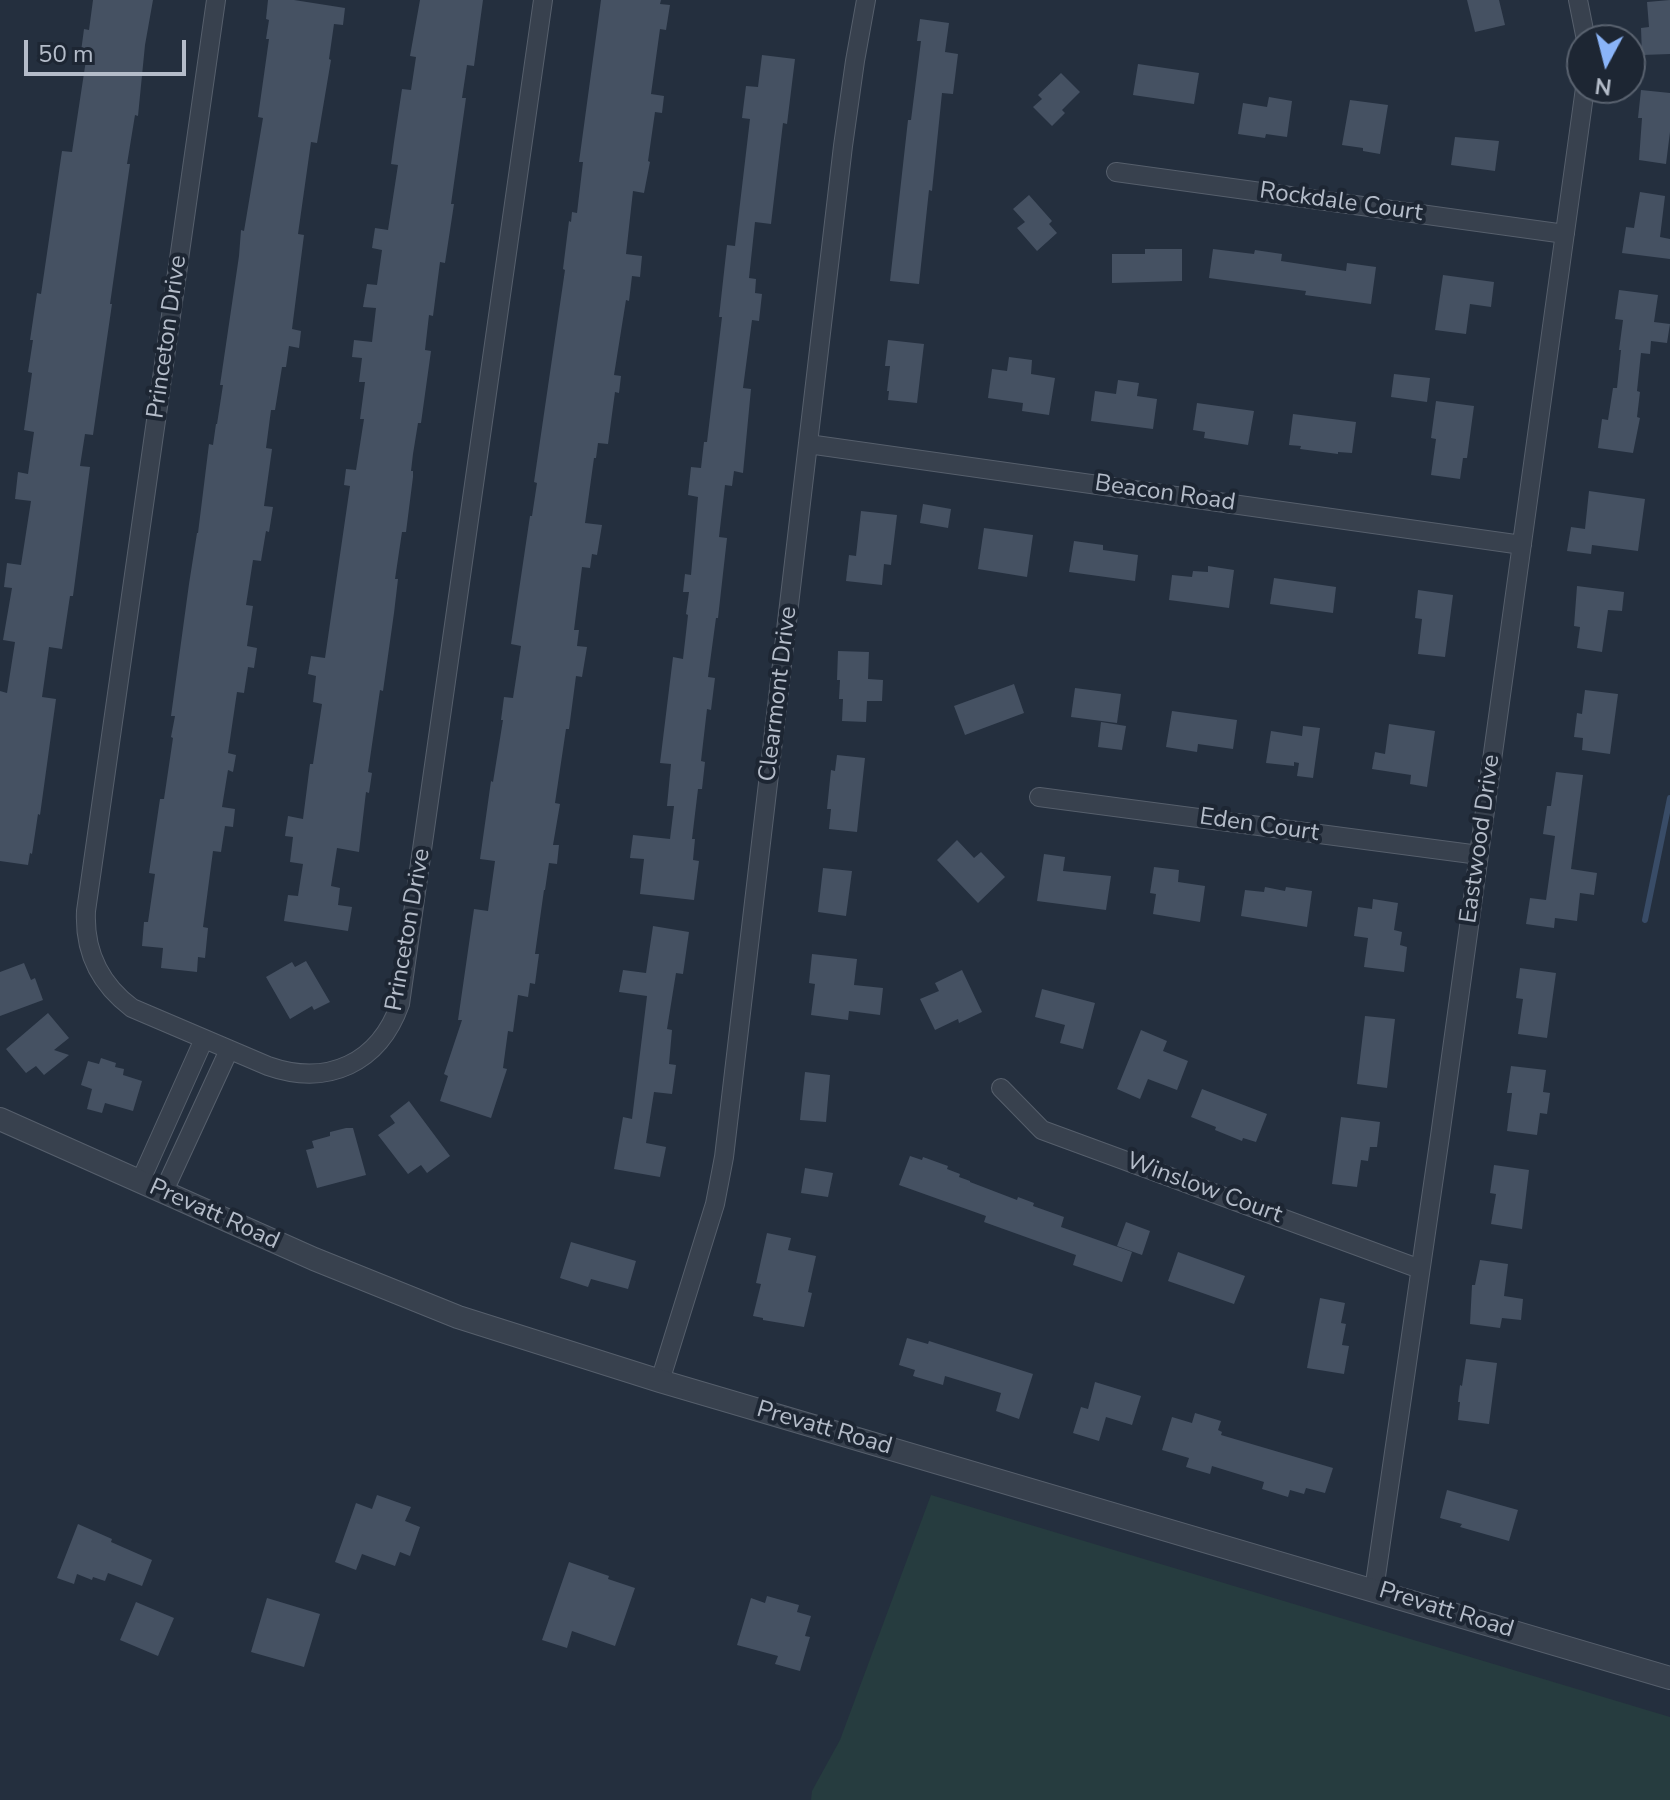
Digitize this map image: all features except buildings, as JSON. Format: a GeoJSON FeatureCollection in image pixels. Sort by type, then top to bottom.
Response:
{"type":"FeatureCollection","features":[{"type":"Feature","properties":{"kind":"street","name":"Princeton Drive"},"geometry":{"type":"LineString","coordinates":[[216,0],[88,895],[86,927],[98,973],[132,1008],[229,1050],[290,1073],[307,1074],[332,1071],[356,1062],[379,1043],[400,1004],[543,0]]}},
{"type":"Feature","properties":{"kind":"street","name":"Clearmont Drive"},"geometry":{"type":"LineString","coordinates":[[660,1381],[715,1204],[724,1157],[845,131],[866,0]]}},
{"type":"Feature","properties":{"kind":"street"},"geometry":{"type":"LineString","coordinates":[[1578,0],[1583,24]]}},
{"type":"Feature","properties":{"kind":"street","name":"Eastwood Drive"},"geometry":{"type":"LineString","coordinates":[[1374,1590],[1583,104]]}},
{"type":"Feature","properties":{"kind":"street","name":"Rockdale Court"},"geometry":{"type":"LineString","coordinates":[[1116,172],[1565,234]]}},
{"type":"Feature","properties":{"kind":"street","name":"Beacon Road"},"geometry":{"type":"LineString","coordinates":[[808,444],[1522,545]]}},
{"type":"Feature","properties":{"kind":"street","name":"Eden Court"},"geometry":{"type":"LineString","coordinates":[[1039,797],[1479,855]]}},
{"type":"Feature","properties":{"kind":"street"},"geometry":{"type":"LineString","coordinates":[[140,1182],[204,1039]]}},
{"type":"Feature","properties":{"kind":"street"},"geometry":{"type":"LineString","coordinates":[[163,1193],[229,1050]]}},
{"type":"Feature","properties":{"kind":"street","name":"Winslow Court"},"geometry":{"type":"LineString","coordinates":[[1001,1088],[1042,1130],[1420,1269]]}},
{"type":"Feature","properties":{"kind":"street","name":"Prevatt Road"},"geometry":{"type":"LineString","coordinates":[[0,1119],[314,1259],[458,1317],[660,1381],[1670,1678]]}},
{"type":"Feature","properties":{"kind":"green space"},"geometry":{"type":"Polygon","coordinates":[[[931,1495],[1670,1717],[1670,1800],[811,1800],[812,1791],[840,1740],[931,1495]]]}},
{"type":"Feature","properties":{"kind":"waterway"},"geometry":{"type":"LineString","coordinates":[[1645,920],[1670,798]]}}]}
